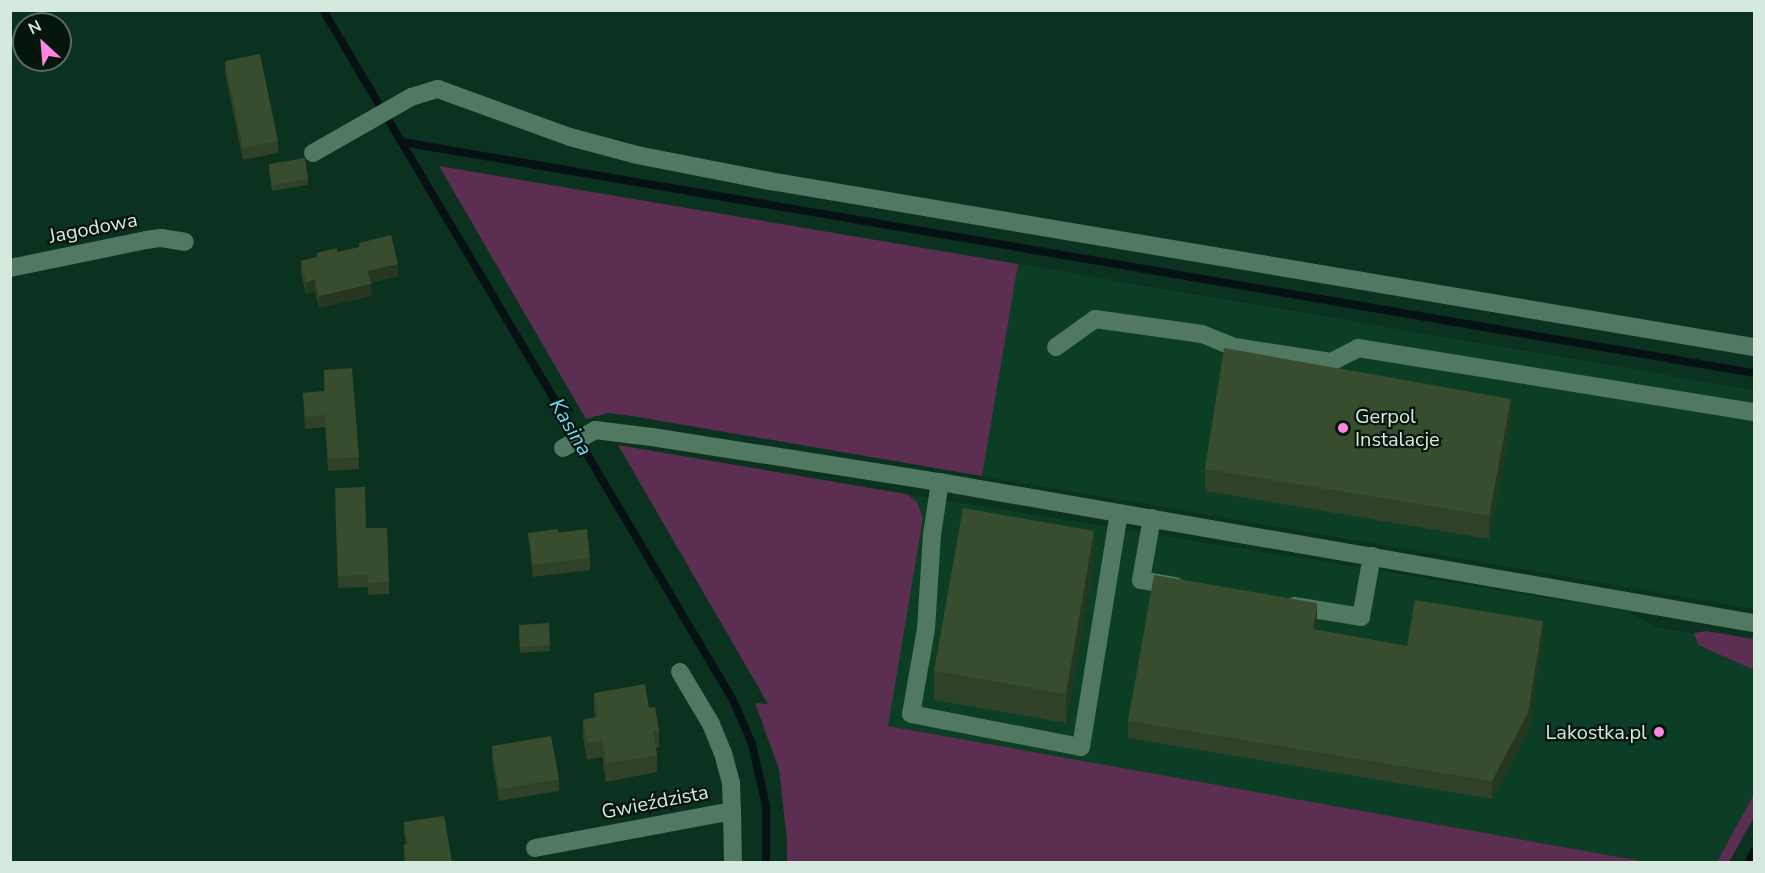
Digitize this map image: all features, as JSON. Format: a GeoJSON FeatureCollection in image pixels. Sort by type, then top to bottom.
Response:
{"type":"FeatureCollection","features":[{"type":"Feature","properties":{"kind":"street"},"geometry":{"type":"LineString","coordinates":[[314,153],[396,105],[418,94],[438,89],[570,137],[637,155],[770,181],[1755,347]]}},
{"type":"Feature","properties":{"kind":"street","name":"Jagodowa"},"geometry":{"type":"LineString","coordinates":[[10,268],[146,240],[161,238],[185,242]]}},
{"type":"Feature","properties":{"kind":"street"},"geometry":{"type":"LineString","coordinates":[[1056,347],[1095,319],[1202,334],[1234,347],[1331,362],[1358,348],[1755,412]]}},
{"type":"Feature","properties":{"kind":"street"},"geometry":{"type":"LineString","coordinates":[[563,448],[595,430],[940,482],[1755,623]]}},
{"type":"Feature","properties":{"kind":"street"},"geometry":{"type":"LineString","coordinates":[[940,482],[932,534],[926,629],[911,714],[1081,747],[1119,513]]}},
{"type":"Feature","properties":{"kind":"street"},"geometry":{"type":"LineString","coordinates":[[1152,518],[1141,580],[1188,588]]}},
{"type":"Feature","properties":{"kind":"street"},"geometry":{"type":"LineString","coordinates":[[1280,604],[1361,617],[1371,556]]}},
{"type":"Feature","properties":{"kind":"street"},"geometry":{"type":"LineString","coordinates":[[680,672],[711,724],[723,753],[731,783],[732,811]]}},
{"type":"Feature","properties":{"kind":"street","name":"Gwieździsta"},"geometry":{"type":"LineString","coordinates":[[536,848],[732,811],[734,862]]}},
{"type":"Feature","properties":{"kind":"shaded area"},"geometry":{"type":"Polygon","coordinates":[[[439,166],[1018,264],[982,476],[632,416],[608,413],[586,419],[439,166]]]}},
{"type":"Feature","properties":{"kind":"shaded area","name":"Gerpol Instalacje"},"geometry":{"type":"Polygon","coordinates":[[[960,254],[1754,390],[1754,609],[925,466],[960,254]]]}},
{"type":"Feature","properties":{"kind":"shaded area"},"geometry":{"type":"Polygon","coordinates":[[[618,445],[906,494],[917,502],[923,518],[888,726],[1647,862],[787,862],[779,769],[755,703],[768,704],[618,445]]]}},
{"type":"Feature","properties":{"kind":"shaded area"},"geometry":{"type":"Polygon","coordinates":[[[906,494],[1627,611],[1656,627],[1694,633],[1698,645],[1754,670],[1754,794],[1717,862],[1648,862],[887,726],[923,518],[917,502],[906,494]]]}},
{"type":"Feature","properties":{"kind":"shaded area"},"geometry":{"type":"Polygon","coordinates":[[[1706,631],[1754,639],[1754,670],[1698,645],[1694,633],[1706,631]]]}},
{"type":"Feature","properties":{"kind":"shaded area"},"geometry":{"type":"Polygon","coordinates":[[[1754,794],[1754,817],[1729,862],[1717,862],[1754,794]]]}},
{"type":"Feature","properties":{"kind":"building"},"geometry":{"type":"Polygon","coordinates":[[[260,54],[278,141],[243,148],[225,61],[260,54]]]}},
{"type":"Feature","properties":{"kind":"building"},"geometry":{"type":"Polygon","coordinates":[[[305,158],[308,179],[272,185],[269,164],[305,158]]]}},
{"type":"Feature","properties":{"kind":"building"},"geometry":{"type":"Polygon","coordinates":[[[391,235],[398,264],[368,271],[371,284],[319,296],[315,279],[306,282],[301,261],[318,257],[317,253],[337,248],[338,252],[360,247],[359,243],[391,235]]]}},
{"type":"Feature","properties":{"kind":"building"},"geometry":{"type":"Polygon","coordinates":[[[1224,348],[1511,399],[1489,516],[1205,469],[1224,348]]]}},
{"type":"Feature","properties":{"kind":"building"},"geometry":{"type":"Polygon","coordinates":[[[352,368],[359,457],[328,459],[325,415],[305,417],[303,393],[325,391],[324,370],[352,368]]]}},
{"type":"Feature","properties":{"kind":"building"},"geometry":{"type":"Polygon","coordinates":[[[365,487],[366,528],[387,528],[389,582],[368,583],[368,575],[338,576],[335,488],[365,487]]]}},
{"type":"Feature","properties":{"kind":"building"},"geometry":{"type":"Polygon","coordinates":[[[963,508],[1094,531],[1066,694],[934,671],[963,508]]]}},
{"type":"Feature","properties":{"kind":"building"},"geometry":{"type":"Polygon","coordinates":[[[558,529],[558,532],[529,536],[529,542],[528,533],[558,529]]]}},
{"type":"Feature","properties":{"kind":"building"},"geometry":{"type":"Polygon","coordinates":[[[587,529],[590,558],[533,565],[529,536],[587,529]]]}},
{"type":"Feature","properties":{"kind":"building"},"geometry":{"type":"Polygon","coordinates":[[[1154,575],[1317,603],[1313,629],[1407,646],[1415,600],[1543,621],[1528,713],[1492,781],[1128,721],[1154,575]]]}},
{"type":"Feature","properties":{"kind":"building"},"geometry":{"type":"Polygon","coordinates":[[[549,623],[550,645],[520,647],[519,625],[549,623]]]}},
{"type":"Feature","properties":{"kind":"building"},"geometry":{"type":"Polygon","coordinates":[[[645,684],[649,708],[655,707],[659,730],[653,731],[657,755],[606,764],[602,740],[587,743],[583,720],[598,717],[594,693],[645,684]]]}},
{"type":"Feature","properties":{"kind":"building"},"geometry":{"type":"Polygon","coordinates":[[[551,736],[559,779],[499,789],[492,746],[551,736]]]}},
{"type":"Feature","properties":{"kind":"building"},"geometry":{"type":"Polygon","coordinates":[[[444,816],[452,862],[407,862],[404,845],[408,844],[404,822],[444,816]]]}},
{"type":"Feature","properties":{"kind":"waterway","name":"Kasina"},"geometry":{"type":"LineString","coordinates":[[323,10],[733,700],[752,744],[766,806],[766,862]]}},
{"type":"Feature","properties":{"kind":"waterway"},"geometry":{"type":"LineString","coordinates":[[402,142],[1754,373]]}},
{"type":"Feature","properties":{"kind":"waterway"},"geometry":{"type":"LineString","coordinates":[[1749,862],[1754,851]]}},
{"type":"Feature","properties":{"kind":"place","name":"Gerpol Instalacje"},"geometry":{"type":"Point","coordinates":[1343,428]}},
{"type":"Feature","properties":{"kind":"place","name":"Lakostka.pl"},"geometry":{"type":"Point","coordinates":[1659,732]}}]}
